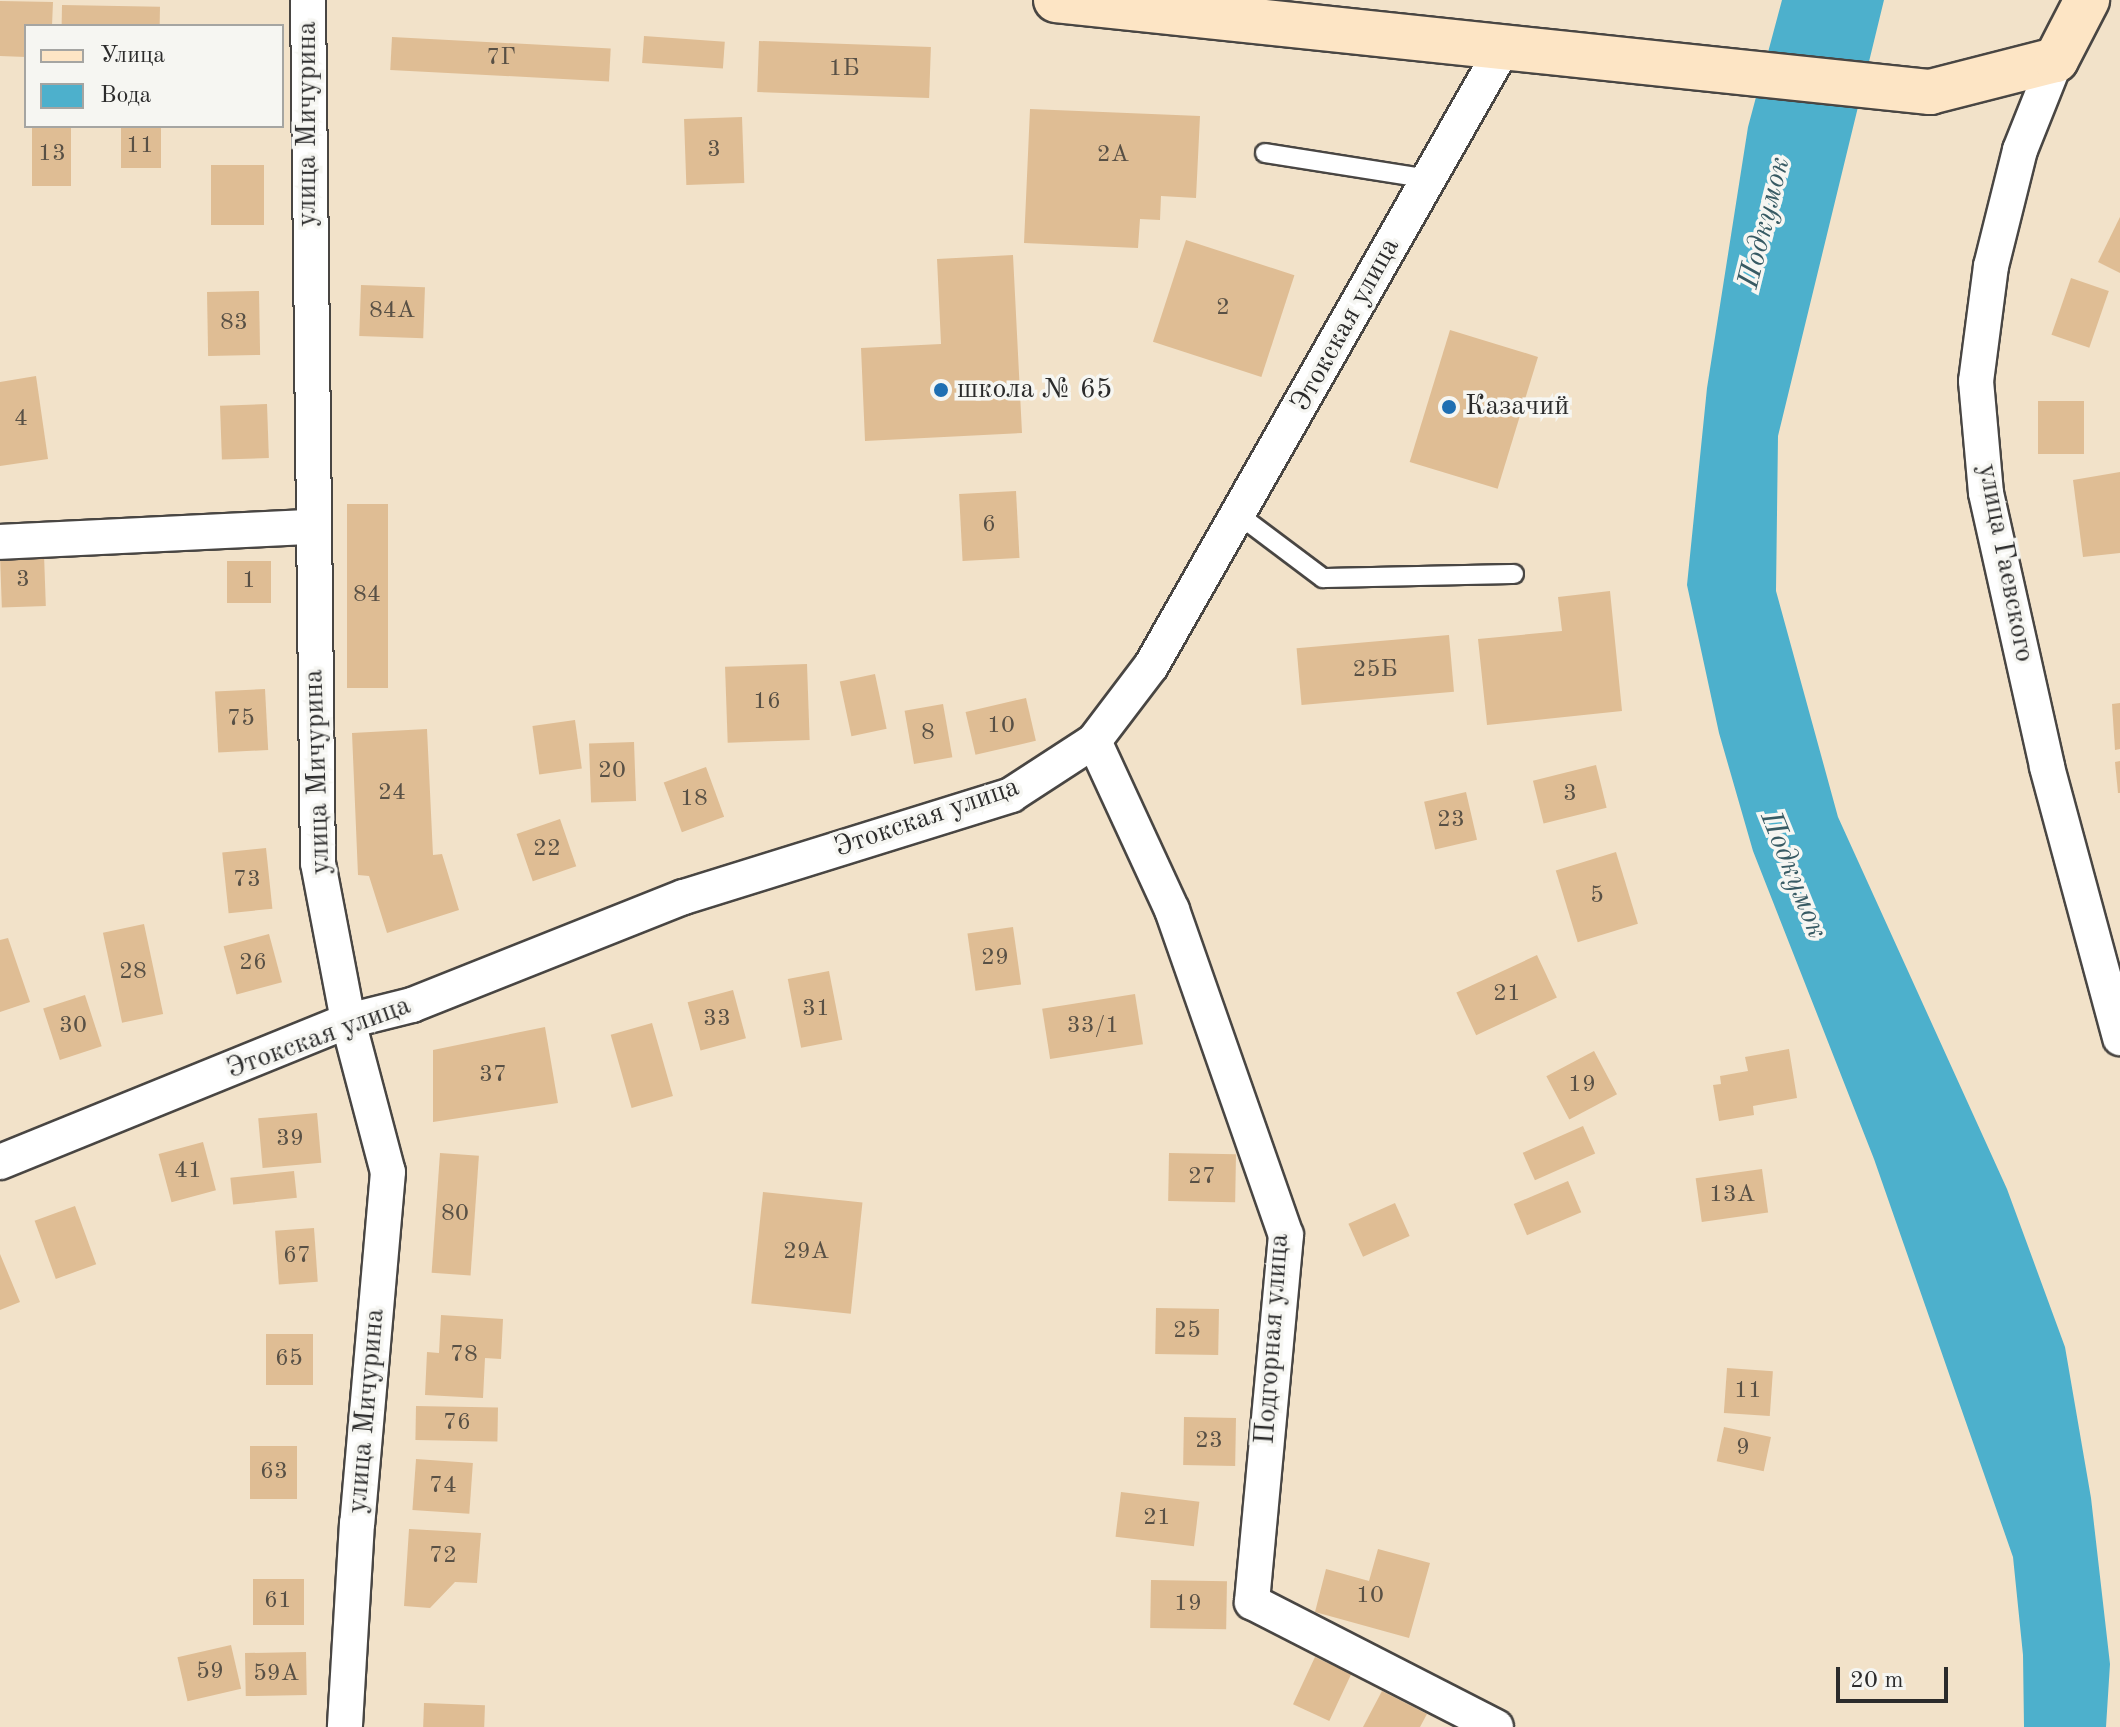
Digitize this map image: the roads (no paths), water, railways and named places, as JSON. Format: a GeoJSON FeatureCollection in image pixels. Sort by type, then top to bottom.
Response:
{"type":"FeatureCollection","features":[{"type":"Feature","properties":{"kind":"main road"},"geometry":{"type":"LineString","coordinates":[[1056,0],[1930,92],[2056,60]]}},
{"type":"Feature","properties":{"kind":"main road","name":"улица Гаевского"},"geometry":{"type":"LineString","coordinates":[[2056,60],[2087,0]]}},
{"type":"Feature","properties":{"kind":"street","name":"улица Мичурина"},"geometry":{"type":"LineString","coordinates":[[308,0],[311,527],[318,863],[348,1021],[388,1172],[357,1523],[345,1727]]}},
{"type":"Feature","properties":{"kind":"street","name":"Этокская улица"},"geometry":{"type":"LineString","coordinates":[[0,1162],[348,1021],[412,1005],[684,897],[1011,795],[1094,741],[1151,666],[1503,48]]}},
{"type":"Feature","properties":{"kind":"street","name":"улица Гаевского"},"geometry":{"type":"LineString","coordinates":[[2056,60],[2020,150],[1991,266],[1976,381],[1986,493],[2047,767],[2120,1038]]}},
{"type":"Feature","properties":{"kind":"street"},"geometry":{"type":"LineString","coordinates":[[0,542],[311,527]]}},
{"type":"Feature","properties":{"kind":"street","name":"Подгорная улица"},"geometry":{"type":"LineString","coordinates":[[1094,741],[1172,910],[1286,1235],[1252,1602],[1496,1727]]}},
{"type":"Feature","properties":{"kind":"lane"},"geometry":{"type":"LineString","coordinates":[[1265,153],[1429,179]]}},
{"type":"Feature","properties":{"kind":"lane"},"geometry":{"type":"LineString","coordinates":[[1239,515],[1323,578],[1514,574]]}},
{"type":"Feature","properties":{"kind":"water","name":"Подкумок"},"geometry":{"type":"Polygon","coordinates":[[[1782,0],[1884,0],[1778,436],[1776,591],[1838,817],[2007,1189],[2065,1347],[2091,1498],[2110,1664],[2106,1727],[2024,1727],[2023,1655],[2013,1557],[1874,1159],[1753,851],[1719,733],[1687,585],[1707,388],[1748,127],[1782,0]]]}},
{"type":"Feature","properties":{"kind":"place","name":"школа № 65"},"geometry":{"type":"Point","coordinates":[941,390]}},
{"type":"Feature","properties":{"kind":"place","name":"Казачий"},"geometry":{"type":"Point","coordinates":[1449,407]}}]}
